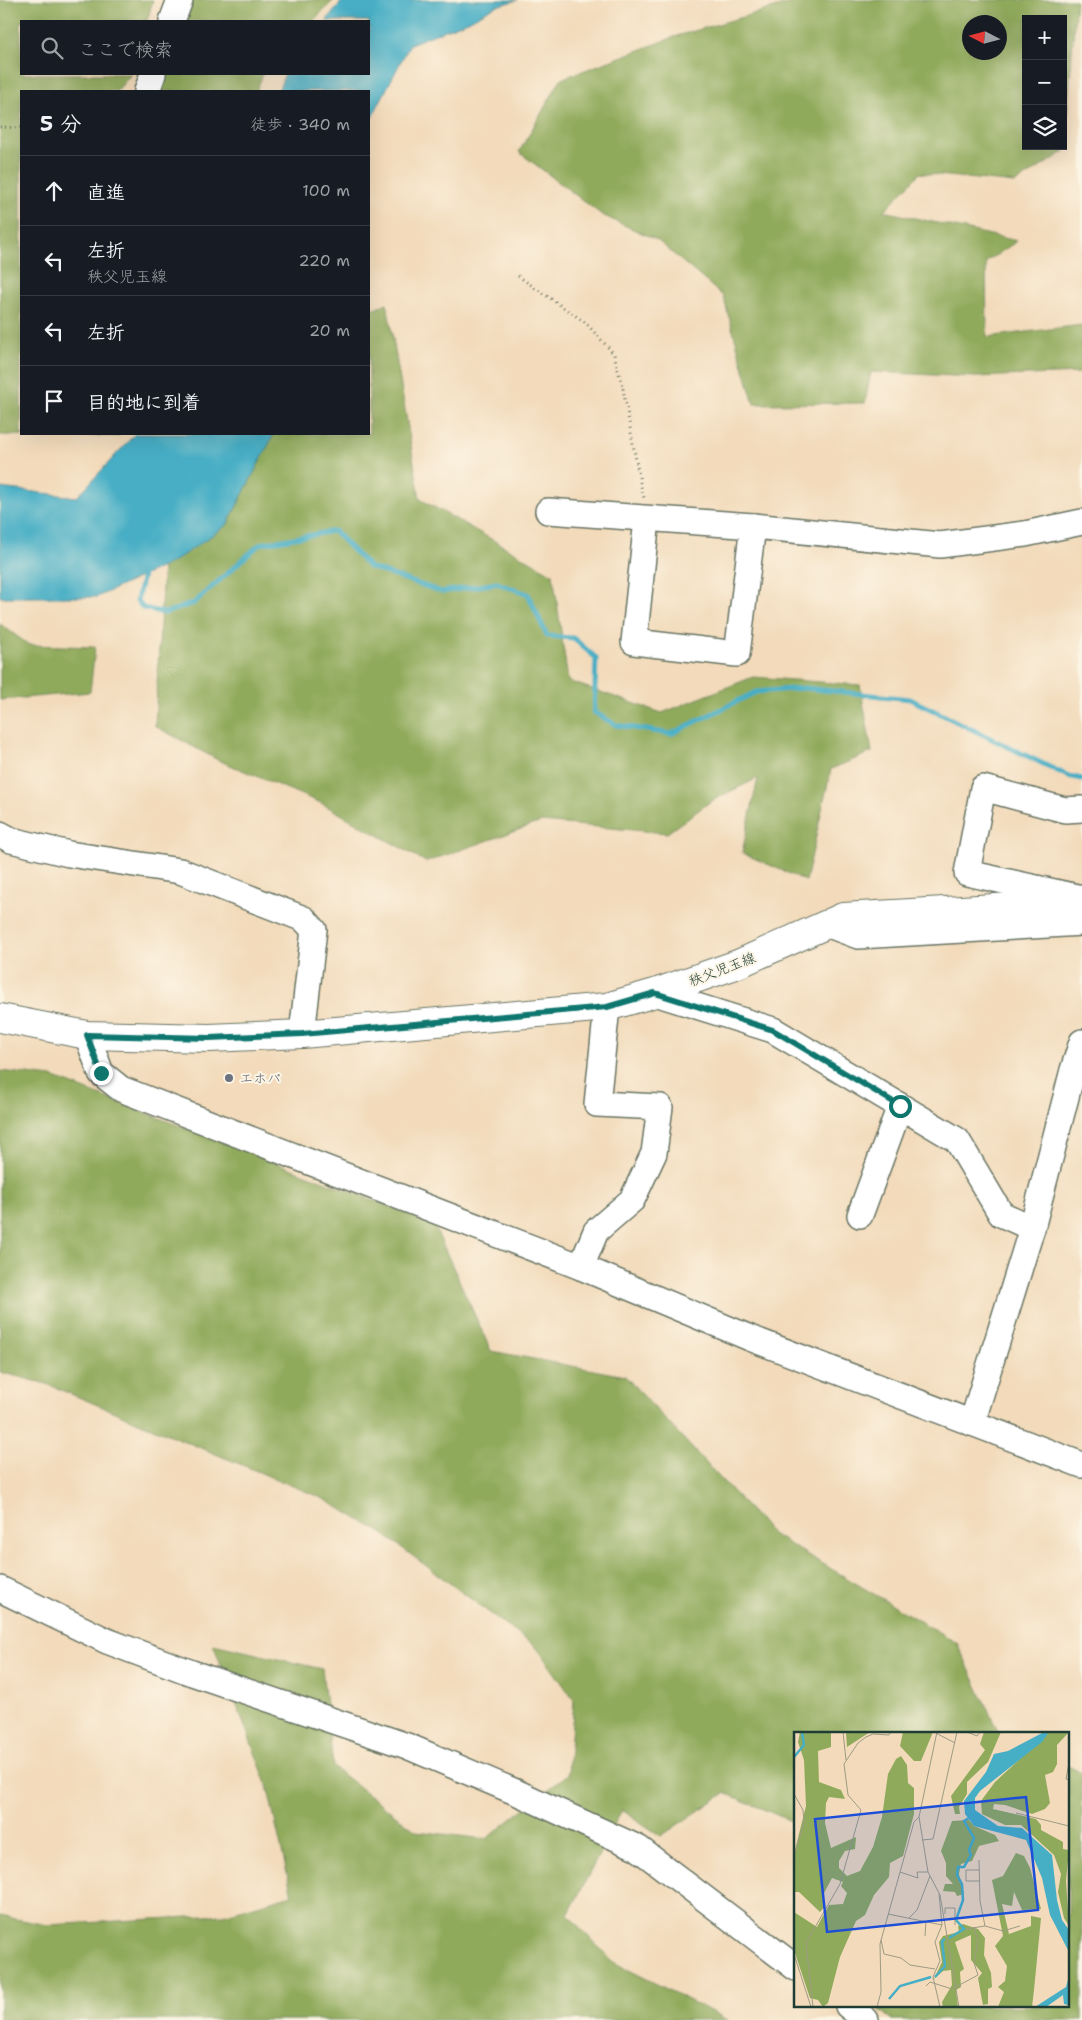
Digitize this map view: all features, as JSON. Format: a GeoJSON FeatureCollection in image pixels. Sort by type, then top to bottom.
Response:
{"type":"FeatureCollection","features":[{"type":"Feature","properties":{"kind":"main road","name":"秩父児玉線"},"geometry":{"type":"LineString","coordinates":[[0,1018],[87,1035],[209,1038],[302,1034],[607,1007],[655,993],[738,964],[843,917],[1082,903]]}},
{"type":"Feature","properties":{"kind":"street"},"geometry":{"type":"LineString","coordinates":[[172,20],[180,0]]}},
{"type":"Feature","properties":{"kind":"street"},"geometry":{"type":"LineString","coordinates":[[147,90],[153,75]]}},
{"type":"Feature","properties":{"kind":"street"},"geometry":{"type":"LineString","coordinates":[[548,510],[753,526],[940,545],[1025,534],[1082,522]]}},
{"type":"Feature","properties":{"kind":"street"},"geometry":{"type":"LineString","coordinates":[[658,519],[634,642],[737,654],[753,526]]}},
{"type":"Feature","properties":{"kind":"street"},"geometry":{"type":"LineString","coordinates":[[1082,809],[1066,810],[983,788],[967,873],[1082,898]]}},
{"type":"Feature","properties":{"kind":"street"},"geometry":{"type":"LineString","coordinates":[[0,834],[10,840],[69,854],[180,871],[304,919],[314,930],[302,1034]]}},
{"type":"Feature","properties":{"kind":"street"},"geometry":{"type":"LineString","coordinates":[[826,924],[858,936],[1082,923]]}},
{"type":"Feature","properties":{"kind":"street"},"geometry":{"type":"LineString","coordinates":[[655,993],[773,1030],[957,1140],[1001,1214],[1032,1228]]}},
{"type":"Feature","properties":{"kind":"street"},"geometry":{"type":"LineString","coordinates":[[581,1267],[596,1231],[632,1200],[654,1152],[660,1107],[597,1104],[607,1007]]}},
{"type":"Feature","properties":{"kind":"street"},"geometry":{"type":"LineString","coordinates":[[87,1035],[101,1073],[121,1089],[581,1267],[750,1338],[1082,1465]]}},
{"type":"Feature","properties":{"kind":"street"},"geometry":{"type":"LineString","coordinates":[[972,1423],[1032,1228],[1077,1071],[1082,1042]]}},
{"type":"Feature","properties":{"kind":"street"},"geometry":{"type":"LineString","coordinates":[[860,1215],[900,1106]]}},
{"type":"Feature","properties":{"kind":"street"},"geometry":{"type":"LineString","coordinates":[[0,1589],[107,1641],[192,1673],[407,1746],[518,1793],[638,1848],[794,1966]]}},
{"type":"Feature","properties":{"kind":"street"},"geometry":{"type":"LineString","coordinates":[[851,2008],[866,2020]]}},
{"type":"Feature","properties":{"kind":"path"},"geometry":{"type":"LineString","coordinates":[[0,127],[20,128]]}},
{"type":"Feature","properties":{"kind":"path"},"geometry":{"type":"LineString","coordinates":[[518,276],[586,323],[614,354],[623,389],[640,482],[646,503],[658,519]]}},
{"type":"Feature","properties":{"kind":"green space"},"geometry":{"type":"Polygon","coordinates":[[[0,0],[153,0],[147,20],[20,20],[20,75],[130,75],[118,90],[20,90],[20,435],[119,435],[118,436],[0,435],[0,0]]]}},
{"type":"Feature","properties":{"kind":"green space"},"geometry":{"type":"Polygon","coordinates":[[[191,0],[334,0],[314,20],[182,20],[191,0]]]}},
{"type":"Feature","properties":{"kind":"green space"},"geometry":{"type":"Polygon","coordinates":[[[801,0],[1076,0],[1067,114],[1067,15],[1022,15],[1022,150],[1064,150],[1064,152],[1015,183],[920,173],[884,211],[1017,241],[986,262],[987,337],[1082,325],[1082,373],[975,377],[871,372],[865,403],[754,404],[723,296],[657,240],[602,215],[519,152],[561,79],[677,36],[801,0]]]}},
{"type":"Feature","properties":{"kind":"green space"},"geometry":{"type":"Polygon","coordinates":[[[160,75],[263,75],[256,90],[153,90],[160,75]]]}},
{"type":"Feature","properties":{"kind":"green space"},"geometry":{"type":"Polygon","coordinates":[[[387,303],[420,499],[553,574],[568,681],[662,713],[753,677],[860,685],[872,752],[831,769],[806,881],[742,853],[758,778],[711,801],[667,833],[541,822],[426,862],[321,803],[218,760],[155,726],[163,566],[227,525],[273,435],[370,435],[370,312],[387,303]]]}},
{"type":"Feature","properties":{"kind":"green space"},"geometry":{"type":"Polygon","coordinates":[[[0,624],[29,645],[95,647],[90,692],[0,700],[0,624]]]}},
{"type":"Feature","properties":{"kind":"green space"},"geometry":{"type":"Polygon","coordinates":[[[0,1071],[52,1077],[433,1223],[491,1351],[625,1376],[772,1534],[957,1643],[998,1732],[794,1732],[794,1822],[725,1793],[661,1836],[622,1810],[568,1915],[613,1962],[728,2020],[0,2020],[0,1916],[48,1925],[223,1915],[292,1895],[266,1781],[213,1644],[322,1669],[333,1767],[416,1831],[486,1839],[568,1774],[574,1700],[537,1648],[382,1533],[324,1499],[47,1384],[0,1372],[0,1071]]]}},
{"type":"Feature","properties":{"kind":"green space"},"geometry":{"type":"Polygon","coordinates":[[[1070,1767],[1082,1773],[1082,2020],[892,2020],[877,2008],[1070,2008],[1070,1767]]]}},
{"type":"Feature","properties":{"kind":"water"},"geometry":{"type":"Polygon","coordinates":[[[343,0],[518,0],[496,6],[468,21],[410,44],[370,121],[370,90],[278,90],[285,75],[370,75],[370,20],[327,20],[343,0]]]}},
{"type":"Feature","properties":{"kind":"water"},"geometry":{"type":"Polygon","coordinates":[[[134,435],[273,435],[227,525],[173,562],[97,597],[0,597],[0,488],[77,497],[134,435]]]}},
{"type":"Feature","properties":{"kind":"waterway"},"geometry":{"type":"LineString","coordinates":[[144,571],[137,600],[143,608],[165,613],[194,603],[260,544],[334,531],[369,567],[442,592],[497,583],[528,594],[547,636],[573,638],[596,658],[594,712],[616,725],[671,734],[756,692],[804,688],[910,699],[1068,776],[1082,779]]}},
{"type":"Feature","properties":{"kind":"place","name":"エホバ"},"geometry":{"type":"Point","coordinates":[229,1078]}},
{"type":"Feature","properties":{"kind":"route"},"geometry":{"type":"LineString","coordinates":[[101,1073],[87,1035],[209,1038],[302,1034],[607,1007],[655,993],[773,1030],[900,1106]]}}]}
